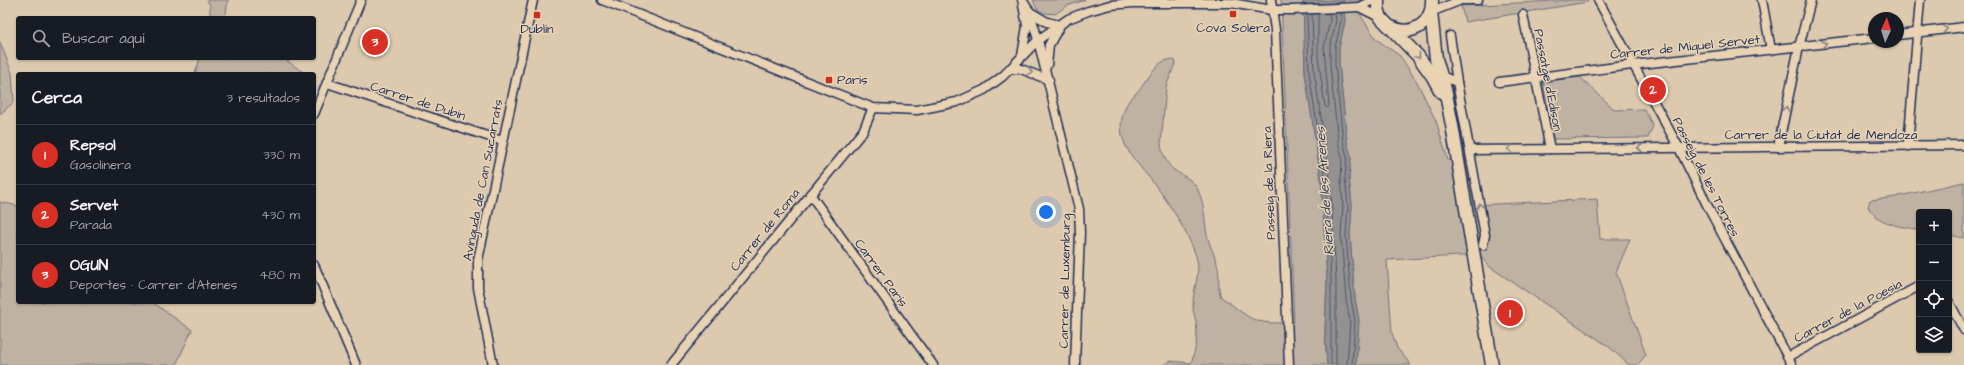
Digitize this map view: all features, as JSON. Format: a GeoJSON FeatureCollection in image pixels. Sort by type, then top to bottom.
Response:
{"type":"FeatureCollection","features":[{"type":"Feature","properties":{"kind":"main road"},"geometry":{"type":"LineString","coordinates":[[1378,0],[1378,8],[1381,18],[1426,66],[1447,106]]}},
{"type":"Feature","properties":{"kind":"main road"},"geometry":{"type":"LineString","coordinates":[[1391,28],[1405,31],[1417,28],[1425,22],[1432,6]]}},
{"type":"Feature","properties":{"kind":"main road"},"geometry":{"type":"LineString","coordinates":[[1432,6],[1436,59],[1447,106],[1492,365]]}},
{"type":"Feature","properties":{"kind":"street"},"geometry":{"type":"LineString","coordinates":[[316,109],[361,0]]}},
{"type":"Feature","properties":{"kind":"street","name":"Avinguda de Can Sucarrats"},"geometry":{"type":"LineString","coordinates":[[493,365],[478,288],[478,260],[533,0]]}},
{"type":"Feature","properties":{"kind":"street"},"geometry":{"type":"LineString","coordinates":[[602,0],[873,108],[917,110],[958,102],[984,90],[1009,69],[1038,40],[1060,24],[1088,11],[1110,5],[1133,2],[1246,2],[1269,9],[1292,10],[1359,7],[1373,0]]}},
{"type":"Feature","properties":{"kind":"street","name":"Carrer de Luxemburg"},"geometry":{"type":"LineString","coordinates":[[1022,0],[1030,12],[1046,69],[1079,209],[1080,233],[1075,365]]}},
{"type":"Feature","properties":{"kind":"street","name":"Carrer de Luxemburg"},"geometry":{"type":"LineString","coordinates":[[1022,0],[1027,26],[1022,56]]}},
{"type":"Feature","properties":{"kind":"street","name":"Passeig de la Riera"},"geometry":{"type":"LineString","coordinates":[[1263,0],[1269,9],[1275,30],[1289,365]]}},
{"type":"Feature","properties":{"kind":"street","name":"Passeig de la Riera"},"geometry":{"type":"LineString","coordinates":[[1269,9],[1270,0]]}},
{"type":"Feature","properties":{"kind":"street"},"geometry":{"type":"LineString","coordinates":[[1432,6],[1457,0],[1478,0]]}},
{"type":"Feature","properties":{"kind":"street"},"geometry":{"type":"LineString","coordinates":[[1762,0],[1772,50]]}},
{"type":"Feature","properties":{"kind":"street"},"geometry":{"type":"LineString","coordinates":[[1778,147],[1799,47],[1811,0]]}},
{"type":"Feature","properties":{"kind":"street"},"geometry":{"type":"LineString","coordinates":[[1908,146],[1920,0]]}},
{"type":"Feature","properties":{"kind":"street","name":"Passeig de les Torres"},"geometry":{"type":"LineString","coordinates":[[1601,1],[1632,64],[1679,148],[1709,209],[1792,365]]}},
{"type":"Feature","properties":{"kind":"street"},"geometry":{"type":"LineString","coordinates":[[1359,7],[1381,18]]}},
{"type":"Feature","properties":{"kind":"street","name":"Carrer de Luxemburg"},"geometry":{"type":"LineString","coordinates":[[1030,12],[1047,22],[1060,24],[1049,45],[1046,69]]}},
{"type":"Feature","properties":{"kind":"street","name":"Passatge d'Edison"},"geometry":{"type":"LineString","coordinates":[[1523,15],[1550,149]]}},
{"type":"Feature","properties":{"kind":"street"},"geometry":{"type":"LineString","coordinates":[[1904,34],[1964,27]]}},
{"type":"Feature","properties":{"kind":"street"},"geometry":{"type":"LineString","coordinates":[[1450,36],[1485,235],[1483,245]]}},
{"type":"Feature","properties":{"kind":"street","name":"Carrer de Miquel Servet"},"geometry":{"type":"LineString","coordinates":[[1499,82],[1632,64],[1868,39]]}},
{"type":"Feature","properties":{"kind":"street"},"geometry":{"type":"LineString","coordinates":[[1009,69],[1021,69],[1049,80]]}},
{"type":"Feature","properties":{"kind":"street"},"geometry":{"type":"LineString","coordinates":[[1441,76],[1457,82]]}},
{"type":"Feature","properties":{"kind":"street","name":"Carrer de Dubín"},"geometry":{"type":"LineString","coordinates":[[327,83],[502,141]]}},
{"type":"Feature","properties":{"kind":"street","name":"Carrer de Roma"},"geometry":{"type":"LineString","coordinates":[[671,365],[863,131],[873,108]]}},
{"type":"Feature","properties":{"kind":"street","name":"Carrer de la Ciutat de Mendoza"},"geometry":{"type":"LineString","coordinates":[[1470,150],[1964,145]]}},
{"type":"Feature","properties":{"kind":"street","name":"Carrer París"},"geometry":{"type":"LineString","coordinates":[[810,194],[933,365]]}},
{"type":"Feature","properties":{"kind":"street"},"geometry":{"type":"LineString","coordinates":[[316,270],[356,365]]}},
{"type":"Feature","properties":{"kind":"street","name":"Carrer de la Poesia"},"geometry":{"type":"LineString","coordinates":[[1788,357],[1916,288]]}},
{"type":"Feature","properties":{"kind":"street"},"geometry":{"type":"LineString","coordinates":[[1952,308],[1964,330]]}},
{"type":"Feature","properties":{"kind":"shaded area"},"geometry":{"type":"Polygon","coordinates":[[[207,0],[228,0],[225,16],[210,16],[210,5],[207,0]]]}},
{"type":"Feature","properties":{"kind":"shaded area"},"geometry":{"type":"Polygon","coordinates":[[[1033,0],[1085,0],[1067,6],[1055,14],[1044,13],[1037,9],[1033,0]]]}},
{"type":"Feature","properties":{"kind":"shaded area"},"geometry":{"type":"Polygon","coordinates":[[[1281,0],[1303,0],[1305,73],[1321,178],[1327,279],[1325,332],[1327,365],[1163,365],[1170,361],[1191,363],[1197,337],[1193,301],[1198,262],[1183,228],[1172,210],[1128,150],[1123,140],[1121,130],[1122,118],[1128,102],[1157,67],[1163,61],[1176,61],[1166,87],[1161,144],[1168,164],[1178,173],[1189,179],[1194,184],[1200,195],[1208,239],[1218,267],[1219,290],[1221,297],[1252,319],[1269,323],[1294,322],[1281,0]]]}},
{"type":"Feature","properties":{"kind":"shaded area"},"geometry":{"type":"Polygon","coordinates":[[[1343,0],[1361,0],[1361,16],[1376,39],[1400,56],[1417,82],[1436,121],[1448,160],[1467,159],[1475,205],[1597,199],[1600,239],[1630,239],[1616,272],[1646,355],[1637,365],[1629,365],[1608,346],[1490,267],[1479,255],[1387,260],[1392,333],[1397,348],[1411,365],[1356,365],[1359,320],[1355,299],[1350,235],[1352,205],[1349,178],[1351,157],[1347,141],[1339,64],[1339,48],[1345,21],[1343,0]]]}},
{"type":"Feature","properties":{"kind":"shaded area"},"geometry":{"type":"Polygon","coordinates":[[[1587,0],[1588,2],[1465,22],[1461,6],[1587,0]]]}},
{"type":"Feature","properties":{"kind":"shaded area"},"geometry":{"type":"Polygon","coordinates":[[[0,42],[12,73],[14,102],[0,114],[0,42]]]}},
{"type":"Feature","properties":{"kind":"shaded area"},"geometry":{"type":"Polygon","coordinates":[[[199,60],[286,60],[303,72],[196,72],[199,60]]]}},
{"type":"Feature","properties":{"kind":"shaded area"},"geometry":{"type":"Polygon","coordinates":[[[1580,77],[1615,110],[1644,109],[1653,126],[1648,138],[1553,139],[1543,82],[1580,77]]]}},
{"type":"Feature","properties":{"kind":"shaded area"},"geometry":{"type":"Polygon","coordinates":[[[1964,182],[1964,238],[1952,236],[1952,209],[1916,209],[1916,229],[1890,224],[1878,218],[1868,207],[1870,200],[1890,198],[1964,182]]]}},
{"type":"Feature","properties":{"kind":"shaded area"},"geometry":{"type":"Polygon","coordinates":[[[0,202],[16,206],[16,304],[155,304],[192,330],[176,365],[0,365],[0,202]]]}},
{"type":"Feature","properties":{"kind":"water","name":"Riera de les Arenes"},"geometry":{"type":"Polygon","coordinates":[[[1303,0],[1343,0],[1345,21],[1339,48],[1339,64],[1347,141],[1351,157],[1349,178],[1352,205],[1350,235],[1355,299],[1359,320],[1356,365],[1327,365],[1325,332],[1327,279],[1321,178],[1305,73],[1303,0]]]}},
{"type":"Feature","properties":{"kind":"place","name":"Cova Solera"},"geometry":{"type":"Point","coordinates":[1233,14]}},
{"type":"Feature","properties":{"kind":"place","name":"Dublín"},"geometry":{"type":"Point","coordinates":[537,15]}},
{"type":"Feature","properties":{"kind":"place","name":"OGUN"},"geometry":{"type":"Point","coordinates":[375,42]}},
{"type":"Feature","properties":{"kind":"place","name":"París"},"geometry":{"type":"Point","coordinates":[829,80]}},
{"type":"Feature","properties":{"kind":"place","name":"Servet"},"geometry":{"type":"Point","coordinates":[1653,90]}},
{"type":"Feature","properties":{"kind":"place","name":"Repsol"},"geometry":{"type":"Point","coordinates":[1510,313]}}]}
